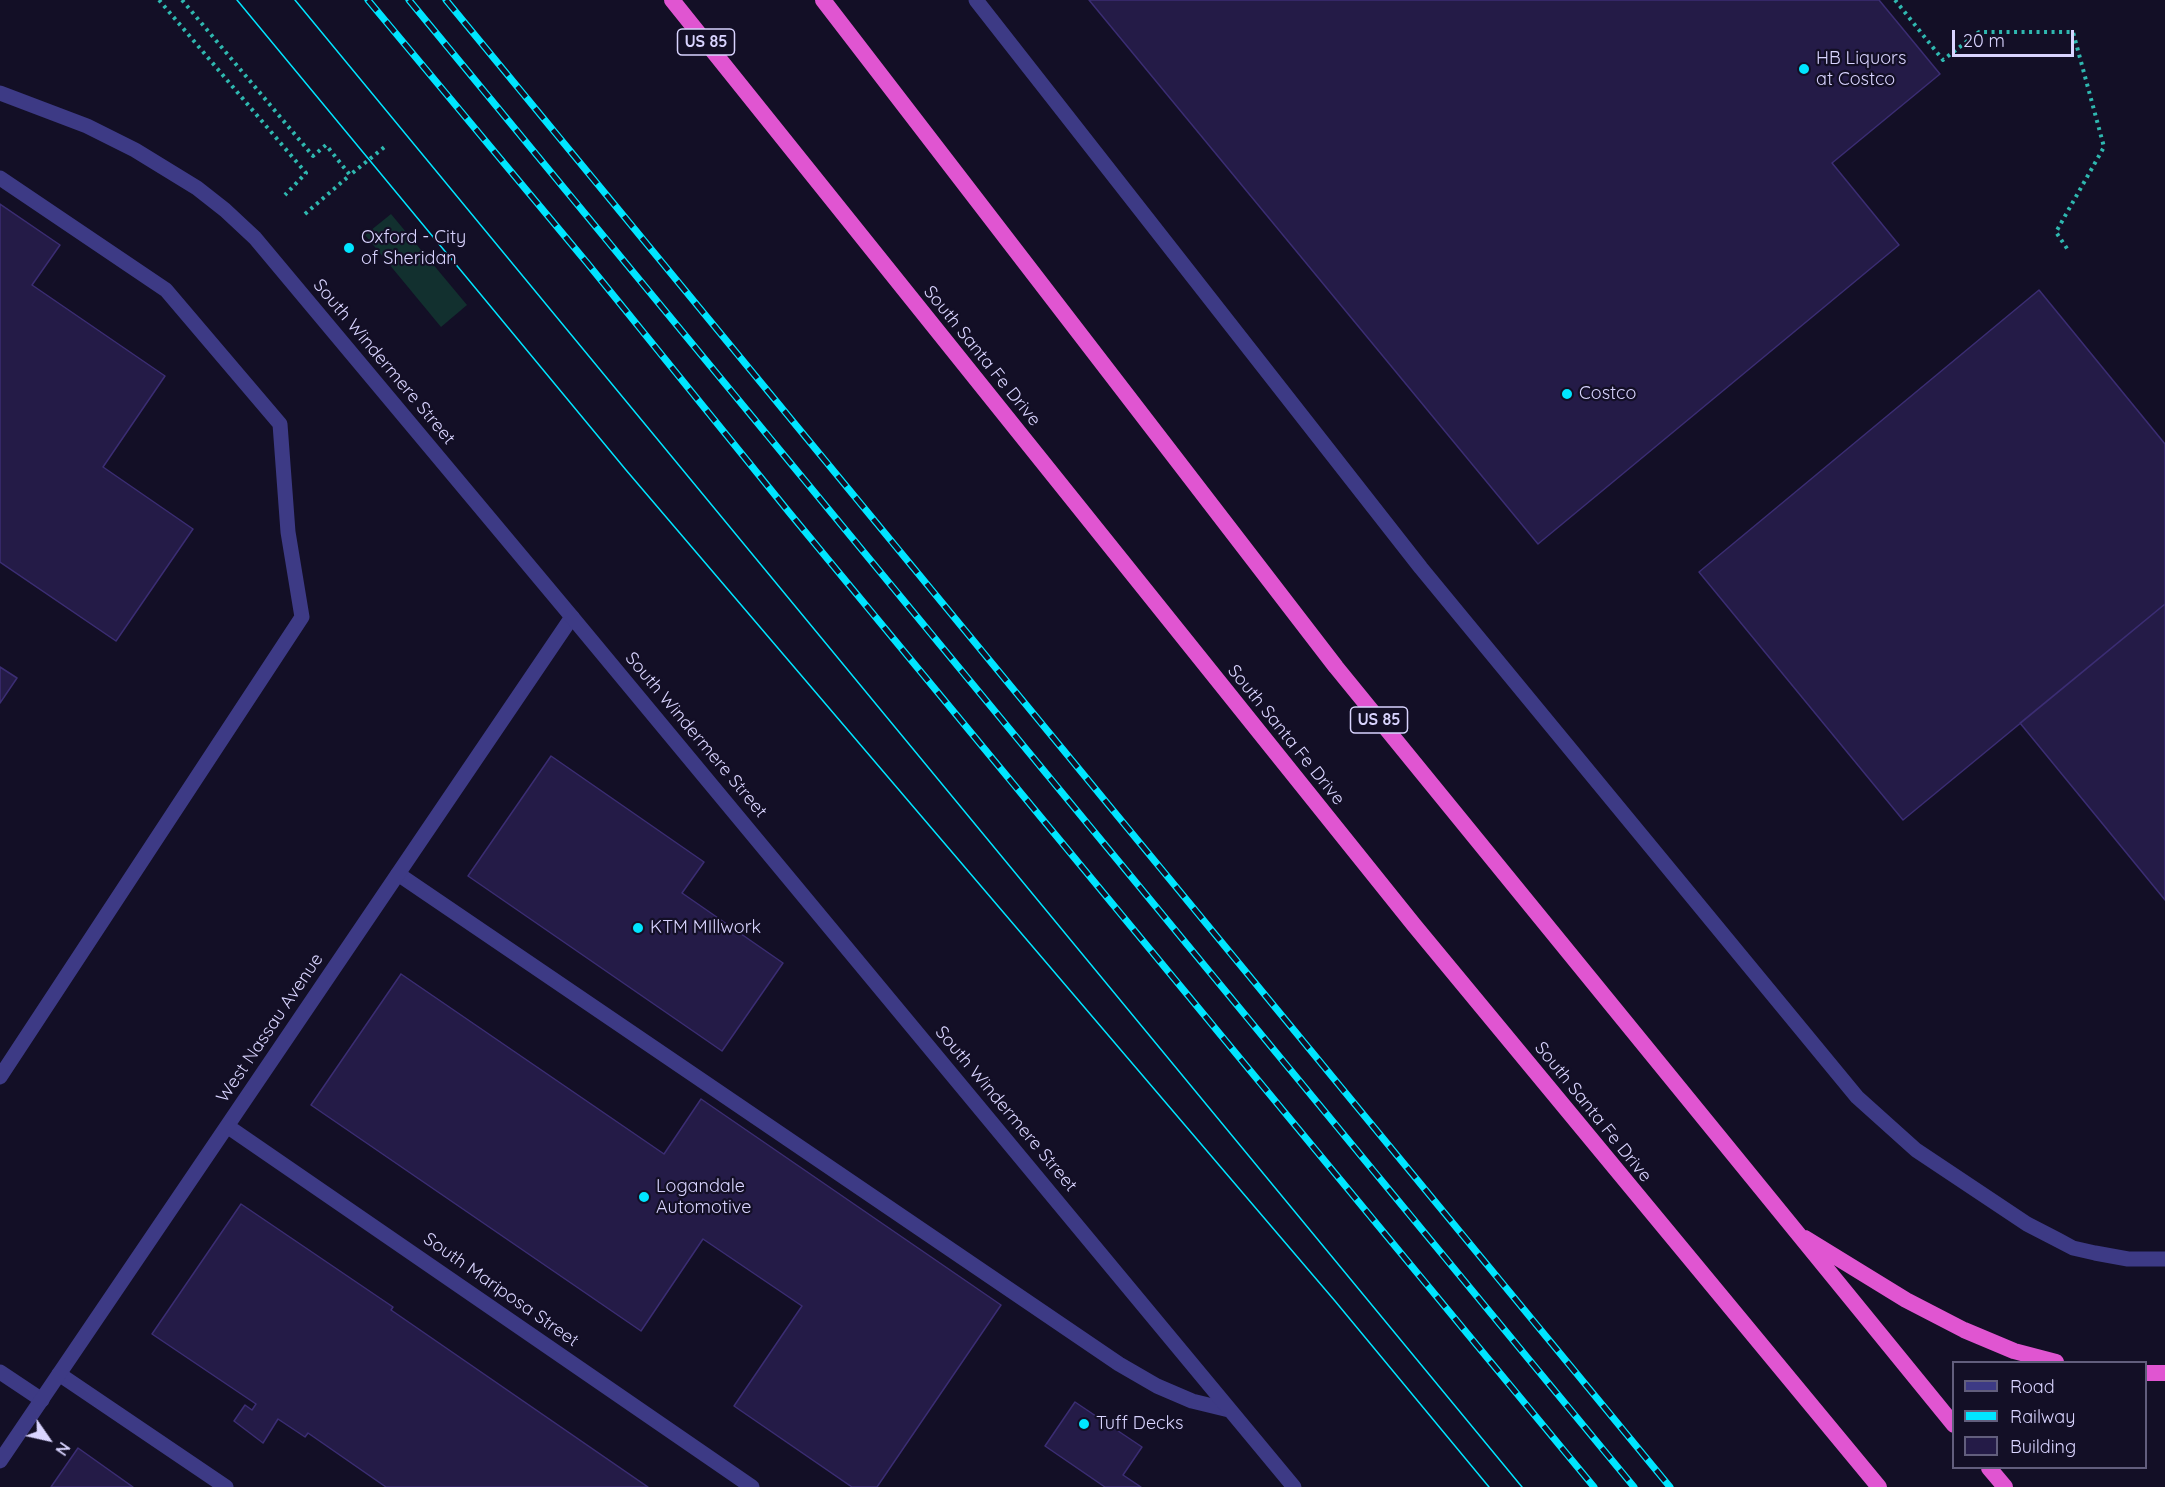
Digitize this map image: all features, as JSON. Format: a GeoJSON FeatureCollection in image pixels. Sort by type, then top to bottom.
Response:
{"type":"FeatureCollection","features":[{"type":"Feature","properties":{"kind":"highway"},"geometry":{"type":"LineString","coordinates":[[662,0],[739,84]]}},
{"type":"Feature","properties":{"kind":"highway","name":"South Santa Fe Drive"},"geometry":{"type":"LineString","coordinates":[[672,0],[1414,925],[1878,1487]]}},
{"type":"Feature","properties":{"kind":"highway","name":"US 85"},"geometry":{"type":"LineString","coordinates":[[823,0],[1336,667],[1952,1424]]}},
{"type":"Feature","properties":{"kind":"highway"},"geometry":{"type":"LineString","coordinates":[[1794,1231],[1906,1300],[1964,1330],[2014,1351],[2052,1361]]}},
{"type":"Feature","properties":{"kind":"highway"},"geometry":{"type":"LineString","coordinates":[[2147,1372],[2165,1373]]}},
{"type":"Feature","properties":{"kind":"highway"},"geometry":{"type":"LineString","coordinates":[[1991,1469],[2005,1487]]}},
{"type":"Feature","properties":{"kind":"street"},"geometry":{"type":"LineString","coordinates":[[976,0],[1421,568],[1857,1097],[1916,1150],[2027,1224],[2073,1248],[2159,1260]]}},
{"type":"Feature","properties":{"kind":"street","name":"South Windermere Street"},"geometry":{"type":"LineString","coordinates":[[0,93],[87,126],[135,150],[197,189],[238,222],[280,267],[1294,1487]]}},
{"type":"Feature","properties":{"kind":"street"},"geometry":{"type":"LineString","coordinates":[[0,178],[166,290],[280,424],[288,531],[302,617],[0,1077]]}},
{"type":"Feature","properties":{"kind":"street","name":"West Nassau Avenue"},"geometry":{"type":"LineString","coordinates":[[0,1461],[572,617]]}},
{"type":"Feature","properties":{"kind":"street"},"geometry":{"type":"LineString","coordinates":[[398,874],[1119,1364],[1157,1386],[1192,1401],[1229,1410]]}},
{"type":"Feature","properties":{"kind":"street","name":"South Mariposa Street"},"geometry":{"type":"LineString","coordinates":[[227,1126],[753,1487]]}},
{"type":"Feature","properties":{"kind":"street"},"geometry":{"type":"LineString","coordinates":[[0,1372],[42,1400]]}},
{"type":"Feature","properties":{"kind":"street"},"geometry":{"type":"LineString","coordinates":[[59,1374],[226,1487]]}},
{"type":"Feature","properties":{"kind":"path"},"geometry":{"type":"LineString","coordinates":[[159,0],[306,173],[285,195]]}},
{"type":"Feature","properties":{"kind":"path"},"geometry":{"type":"LineString","coordinates":[[182,0],[313,156],[326,145],[350,175]]}},
{"type":"Feature","properties":{"kind":"path"},"geometry":{"type":"LineString","coordinates":[[1895,0],[1943,60],[1979,32],[2073,32],[2104,147],[2056,232],[2068,250]]}},
{"type":"Feature","properties":{"kind":"path"},"geometry":{"type":"LineString","coordinates":[[305,214],[387,145]]}},
{"type":"Feature","properties":{"kind":"green space"},"geometry":{"type":"Polygon","coordinates":[[[391,214],[467,305],[441,327],[365,235],[391,214]]]}},
{"type":"Feature","properties":{"kind":"building","name":"Costco"},"geometry":{"type":"Polygon","coordinates":[[[1089,0],[1879,0],[1940,74],[1832,163],[1899,245],[1538,544],[1089,0]]]}},
{"type":"Feature","properties":{"kind":"building"},"geometry":{"type":"Polygon","coordinates":[[[0,204],[60,245],[32,285],[165,376],[103,467],[193,529],[116,641],[0,562],[0,204]]]}},
{"type":"Feature","properties":{"kind":"building"},"geometry":{"type":"Polygon","coordinates":[[[2039,290],[2165,444],[2165,604],[1903,820],[1699,572],[2039,290]]]}},
{"type":"Feature","properties":{"kind":"building"},"geometry":{"type":"Polygon","coordinates":[[[2165,604],[2165,900],[2020,723],[2165,604]]]}},
{"type":"Feature","properties":{"kind":"building"},"geometry":{"type":"Polygon","coordinates":[[[0,667],[17,678],[0,703],[0,667]]]}},
{"type":"Feature","properties":{"kind":"building","name":"KTM MIllwork"},"geometry":{"type":"Polygon","coordinates":[[[551,756],[704,862],[682,893],[783,963],[722,1051],[468,876],[551,756]]]}},
{"type":"Feature","properties":{"kind":"building","name":"Logandale Automotive"},"geometry":{"type":"Polygon","coordinates":[[[401,974],[664,1154],[701,1099],[1001,1305],[877,1487],[852,1487],[734,1406],[802,1306],[703,1239],[641,1331],[311,1105],[401,974]]]}},
{"type":"Feature","properties":{"kind":"building"},"geometry":{"type":"Polygon","coordinates":[[[241,1204],[393,1307],[391,1310],[648,1487],[386,1487],[308,1433],[305,1437],[278,1419],[263,1443],[234,1421],[245,1405],[252,1410],[256,1404],[152,1334],[241,1204]]]}},
{"type":"Feature","properties":{"kind":"building","name":"Tuff Decks"},"geometry":{"type":"Polygon","coordinates":[[[1075,1402],[1142,1447],[1123,1475],[1141,1487],[1105,1487],[1045,1446],[1075,1402]]]}},
{"type":"Feature","properties":{"kind":"building"},"geometry":{"type":"Polygon","coordinates":[[[78,1448],[133,1487],[51,1487],[78,1448]]]}},
{"type":"Feature","properties":{"kind":"tram line"},"geometry":{"type":"LineString","coordinates":[[237,0],[626,470],[1335,1301],[1489,1487]]}},
{"type":"Feature","properties":{"kind":"tram line"},"geometry":{"type":"LineString","coordinates":[[295,0],[1522,1487]]}},
{"type":"Feature","properties":{"kind":"railway"},"geometry":{"type":"LineString","coordinates":[[368,0],[588,264],[788,511],[1594,1487]]}},
{"type":"Feature","properties":{"kind":"railway"},"geometry":{"type":"LineString","coordinates":[[409,0],[1634,1487]]}},
{"type":"Feature","properties":{"kind":"railway"},"geometry":{"type":"LineString","coordinates":[[446,0],[1670,1487]]}},
{"type":"Feature","properties":{"kind":"place","name":"HB Liquors at Costco"},"geometry":{"type":"Point","coordinates":[1804,69]}},
{"type":"Feature","properties":{"kind":"place","name":"Oxford - City of Sheridan"},"geometry":{"type":"Point","coordinates":[349,248]}},
{"type":"Feature","properties":{"kind":"place","name":"Costco"},"geometry":{"type":"Point","coordinates":[1567,394]}},
{"type":"Feature","properties":{"kind":"place","name":"KTM MIllwork"},"geometry":{"type":"Point","coordinates":[638,928]}},
{"type":"Feature","properties":{"kind":"place","name":"Logandale Automotive"},"geometry":{"type":"Point","coordinates":[644,1197]}},
{"type":"Feature","properties":{"kind":"place","name":"Tuff Decks"},"geometry":{"type":"Point","coordinates":[1084,1424]}}]}
